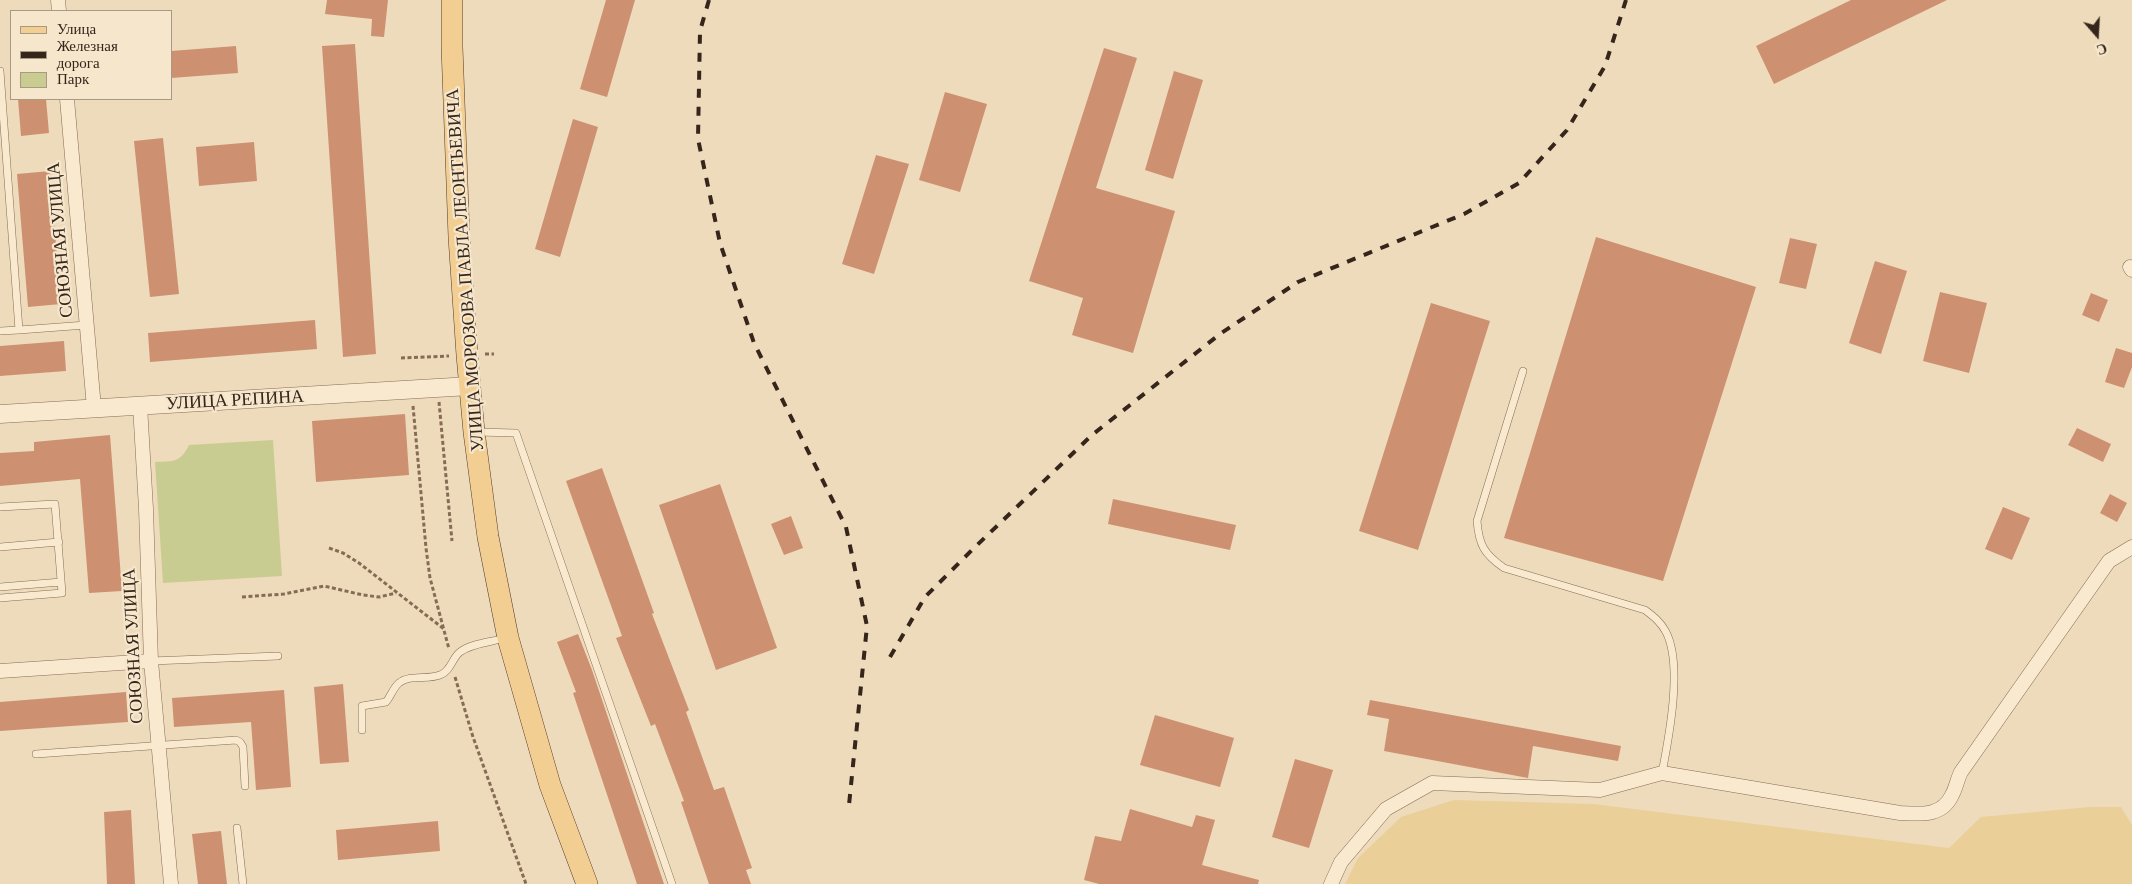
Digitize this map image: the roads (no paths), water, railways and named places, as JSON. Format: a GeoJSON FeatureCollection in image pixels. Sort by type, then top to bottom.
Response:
{"type":"FeatureCollection","features":[{"type":"Feature","properties":{"kind":"main road","name":"УЛИЦА МОРОЗОВА ПАВЛА ЛЕОНТЬЕВИЧА"},"geometry":{"type":"LineString","coordinates":[[452,0],[459,237],[474,432],[488,537],[508,638],[550,785],[587,884]]}},
{"type":"Feature","properties":{"kind":"street","name":"СОЮЗНАЯ УЛИЦА"},"geometry":{"type":"LineString","coordinates":[[67,100],[94,408]]}},
{"type":"Feature","properties":{"kind":"street","name":"УЛИЦА РЕПИНА"},"geometry":{"type":"LineString","coordinates":[[0,414],[470,386]]}},
{"type":"Feature","properties":{"kind":"street","name":"СОЮЗНАЯ УЛИЦА"},"geometry":{"type":"LineString","coordinates":[[140,405],[146,509],[150,661],[171,884]]}},
{"type":"Feature","properties":{"kind":"street"},"geometry":{"type":"LineString","coordinates":[[1331,884],[1341,862],[1386,809],[1432,782],[1600,790],[1662,773],[1900,812],[1919,814],[1937,812],[1947,804],[1960,772],[2109,561],[2132,547]]}},
{"type":"Feature","properties":{"kind":"street"},"geometry":{"type":"LineString","coordinates":[[0,671],[150,661]]}},
{"type":"Feature","properties":{"kind":"lane"},"geometry":{"type":"LineString","coordinates":[[0,71],[19,330]]}},
{"type":"Feature","properties":{"kind":"lane"},"geometry":{"type":"LineString","coordinates":[[0,331],[86,325]]}},
{"type":"Feature","properties":{"kind":"lane"},"geometry":{"type":"LineString","coordinates":[[1523,371],[1477,520],[1478,536],[1483,549],[1492,560],[1504,568],[1645,610],[1656,618],[1665,630],[1672,655],[1673,714],[1662,773]]}},
{"type":"Feature","properties":{"kind":"lane"},"geometry":{"type":"LineString","coordinates":[[474,432],[516,434],[672,884]]}},
{"type":"Feature","properties":{"kind":"lane"},"geometry":{"type":"LineString","coordinates":[[0,507],[55,504],[62,593],[0,598]]}},
{"type":"Feature","properties":{"kind":"lane"},"geometry":{"type":"LineString","coordinates":[[0,547],[59,542]]}},
{"type":"Feature","properties":{"kind":"lane"},"geometry":{"type":"LineString","coordinates":[[0,587],[61,582]]}},
{"type":"Feature","properties":{"kind":"lane"},"geometry":{"type":"LineString","coordinates":[[362,730],[362,706],[386,702],[397,684],[403,680],[440,675],[447,671],[452,661],[460,652],[468,647],[508,638]]}},
{"type":"Feature","properties":{"kind":"lane"},"geometry":{"type":"LineString","coordinates":[[150,661],[278,656]]}},
{"type":"Feature","properties":{"kind":"lane"},"geometry":{"type":"LineString","coordinates":[[36,754],[236,740],[243,746],[245,786]]}},
{"type":"Feature","properties":{"kind":"lane"},"geometry":{"type":"LineString","coordinates":[[237,828],[243,884]]}},
{"type":"Feature","properties":{"kind":"railway"},"geometry":{"type":"LineString","coordinates":[[709,0],[700,31],[698,139],[720,243],[754,343],[846,527],[867,626],[849,805]]}},
{"type":"Feature","properties":{"kind":"railway"},"geometry":{"type":"LineString","coordinates":[[890,657],[925,597],[974,548],[1092,435],[1220,334],[1298,282],[1464,214],[1519,183],[1567,130],[1605,66],[1626,0]]}}]}
